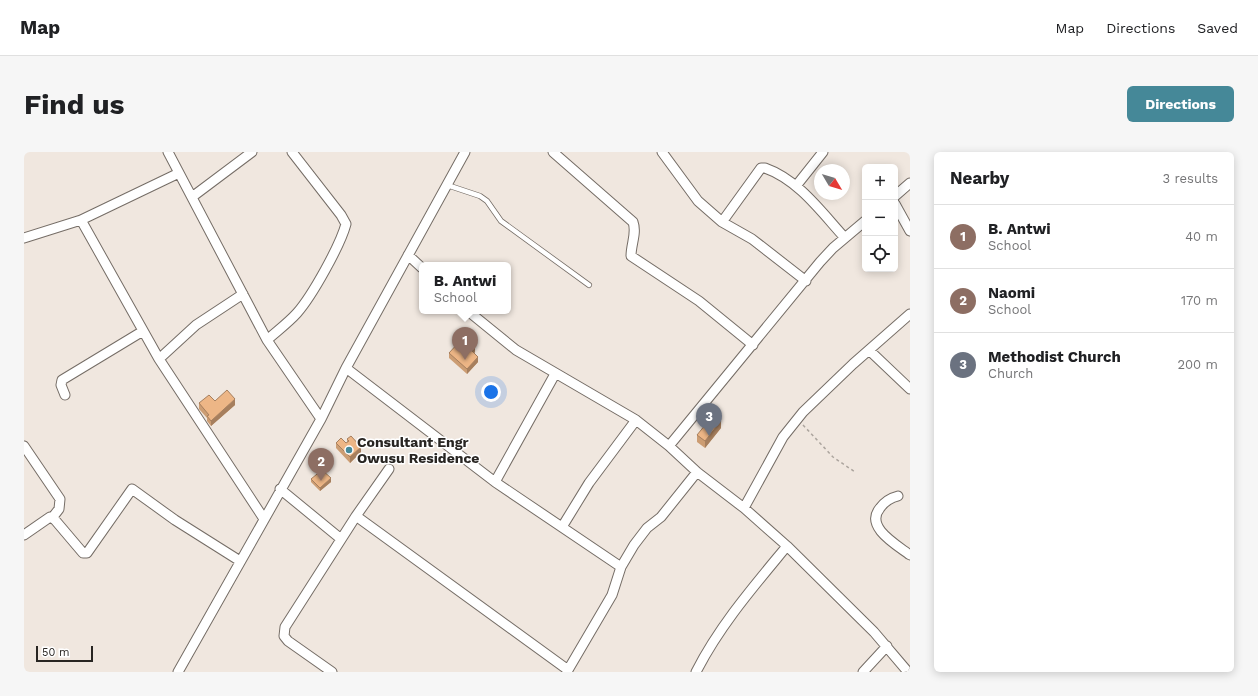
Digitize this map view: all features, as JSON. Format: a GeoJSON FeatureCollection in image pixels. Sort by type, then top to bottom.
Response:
{"type":"FeatureCollection","features":[{"type":"Feature","properties":{"kind":"street"},"geometry":{"type":"LineString","coordinates":[[168,152],[267,340],[321,419]]}},
{"type":"Feature","properties":{"kind":"street"},"geometry":{"type":"LineString","coordinates":[[192,197],[252,152]]}},
{"type":"Feature","properties":{"kind":"street"},"geometry":{"type":"LineString","coordinates":[[267,340],[296,314],[306,302],[343,236],[346,224],[341,215],[292,152]]}},
{"type":"Feature","properties":{"kind":"street"},"geometry":{"type":"LineString","coordinates":[[178,672],[280,489],[321,419],[346,368],[465,152]]}},
{"type":"Feature","properties":{"kind":"street"},"geometry":{"type":"LineString","coordinates":[[553,152],[633,222],[636,229],[631,247],[631,256],[699,301],[753,345]]}},
{"type":"Feature","properties":{"kind":"street"},"geometry":{"type":"LineString","coordinates":[[662,152],[698,201],[722,222],[752,238],[806,281]]}},
{"type":"Feature","properties":{"kind":"street"},"geometry":{"type":"LineString","coordinates":[[796,186],[823,152]]}},
{"type":"Feature","properties":{"kind":"street"},"geometry":{"type":"LineString","coordinates":[[722,222],[761,168],[771,170],[796,186],[845,238]]}},
{"type":"Feature","properties":{"kind":"street"},"geometry":{"type":"LineString","coordinates":[[24,238],[81,220],[179,173]]}},
{"type":"Feature","properties":{"kind":"street"},"geometry":{"type":"LineString","coordinates":[[898,194],[910,184]]}},
{"type":"Feature","properties":{"kind":"street"},"geometry":{"type":"LineString","coordinates":[[898,209],[910,231]]}},
{"type":"Feature","properties":{"kind":"street"},"geometry":{"type":"LineString","coordinates":[[81,220],[159,359],[264,519]]}},
{"type":"Feature","properties":{"kind":"street"},"geometry":{"type":"LineString","coordinates":[[669,446],[724,377],[753,345],[833,248],[862,224]]}},
{"type":"Feature","properties":{"kind":"street"},"geometry":{"type":"LineString","coordinates":[[408,255],[419,265]]}},
{"type":"Feature","properties":{"kind":"street"},"geometry":{"type":"LineString","coordinates":[[159,359],[196,325],[243,294]]}},
{"type":"Feature","properties":{"kind":"street"},"geometry":{"type":"LineString","coordinates":[[472,314],[516,350],[636,420],[669,446],[697,472],[744,508],[787,546],[844,600],[908,672]]}},
{"type":"Feature","properties":{"kind":"street"},"geometry":{"type":"LineString","coordinates":[[744,508],[783,437],[797,419],[823,392],[910,314]]}},
{"type":"Feature","properties":{"kind":"street"},"geometry":{"type":"LineString","coordinates":[[65,395],[61,385],[62,380],[143,330]]}},
{"type":"Feature","properties":{"kind":"street"},"geometry":{"type":"LineString","coordinates":[[870,351],[910,389]]}},
{"type":"Feature","properties":{"kind":"street"},"geometry":{"type":"LineString","coordinates":[[346,368],[495,482],[621,567]]}},
{"type":"Feature","properties":{"kind":"street"},"geometry":{"type":"LineString","coordinates":[[495,482],[555,374]]}},
{"type":"Feature","properties":{"kind":"street"},"geometry":{"type":"LineString","coordinates":[[562,527],[589,483],[636,420]]}},
{"type":"Feature","properties":{"kind":"street"},"geometry":{"type":"LineString","coordinates":[[24,446],[60,499],[59,509],[52,518]]}},
{"type":"Feature","properties":{"kind":"street"},"geometry":{"type":"LineString","coordinates":[[332,672],[288,641],[284,636],[285,627],[340,539],[389,469]]}},
{"type":"Feature","properties":{"kind":"street"},"geometry":{"type":"LineString","coordinates":[[356,516],[568,671],[612,595],[621,567],[634,545],[647,528],[661,517],[697,472]]}},
{"type":"Feature","properties":{"kind":"street"},"geometry":{"type":"LineString","coordinates":[[24,535],[46,518],[52,518],[78,548],[84,553],[87,553],[132,489],[175,520],[240,561]]}},
{"type":"Feature","properties":{"kind":"street"},"geometry":{"type":"LineString","coordinates":[[280,489],[340,539]]}},
{"type":"Feature","properties":{"kind":"street"},"geometry":{"type":"LineString","coordinates":[[898,496],[886,501],[877,511],[875,517],[877,525],[883,534],[910,555]]}},
{"type":"Feature","properties":{"kind":"street"},"geometry":{"type":"LineString","coordinates":[[696,672],[722,629],[744,598],[787,546]]}},
{"type":"Feature","properties":{"kind":"street"},"geometry":{"type":"LineString","coordinates":[[863,672],[886,646]]}},
{"type":"Feature","properties":{"kind":"lane"},"geometry":{"type":"LineString","coordinates":[[447,185],[480,196],[487,201],[502,221],[589,285]]}},
{"type":"Feature","properties":{"kind":"path"},"geometry":{"type":"LineString","coordinates":[[797,419],[833,457],[856,472]]}},
{"type":"Feature","properties":{"kind":"building"},"geometry":{"type":"Polygon","coordinates":[[[460,341],[466,346],[469,342],[475,346],[472,351],[478,357],[467,369],[449,353],[460,341]]]}},
{"type":"Feature","properties":{"kind":"building"},"geometry":{"type":"Polygon","coordinates":[[[227,390],[235,399],[211,421],[207,416],[209,415],[199,403],[209,395],[215,401],[227,390]]]}},
{"type":"Feature","properties":{"kind":"building"},"geometry":{"type":"Polygon","coordinates":[[[716,417],[721,421],[705,441],[697,435],[710,419],[713,421],[716,417]]]}},
{"type":"Feature","properties":{"kind":"building"},"geometry":{"type":"Polygon","coordinates":[[[351,436],[361,447],[350,457],[336,443],[341,438],[346,443],[349,441],[347,439],[351,436]]]}},
{"type":"Feature","properties":{"kind":"building"},"geometry":{"type":"Polygon","coordinates":[[[322,470],[331,478],[320,488],[311,479],[322,470]]]}},
{"type":"Feature","properties":{"kind":"place","name":"B. Antwi"},"geometry":{"type":"Point","coordinates":[465,360]}},
{"type":"Feature","properties":{"kind":"place","name":"Methodist Church"},"geometry":{"type":"Point","coordinates":[709,436]}},
{"type":"Feature","properties":{"kind":"place","name":"Consultant Engr Owusu Residence"},"geometry":{"type":"Point","coordinates":[349,450]}},
{"type":"Feature","properties":{"kind":"place","name":"Naomi"},"geometry":{"type":"Point","coordinates":[321,481]}}]}
